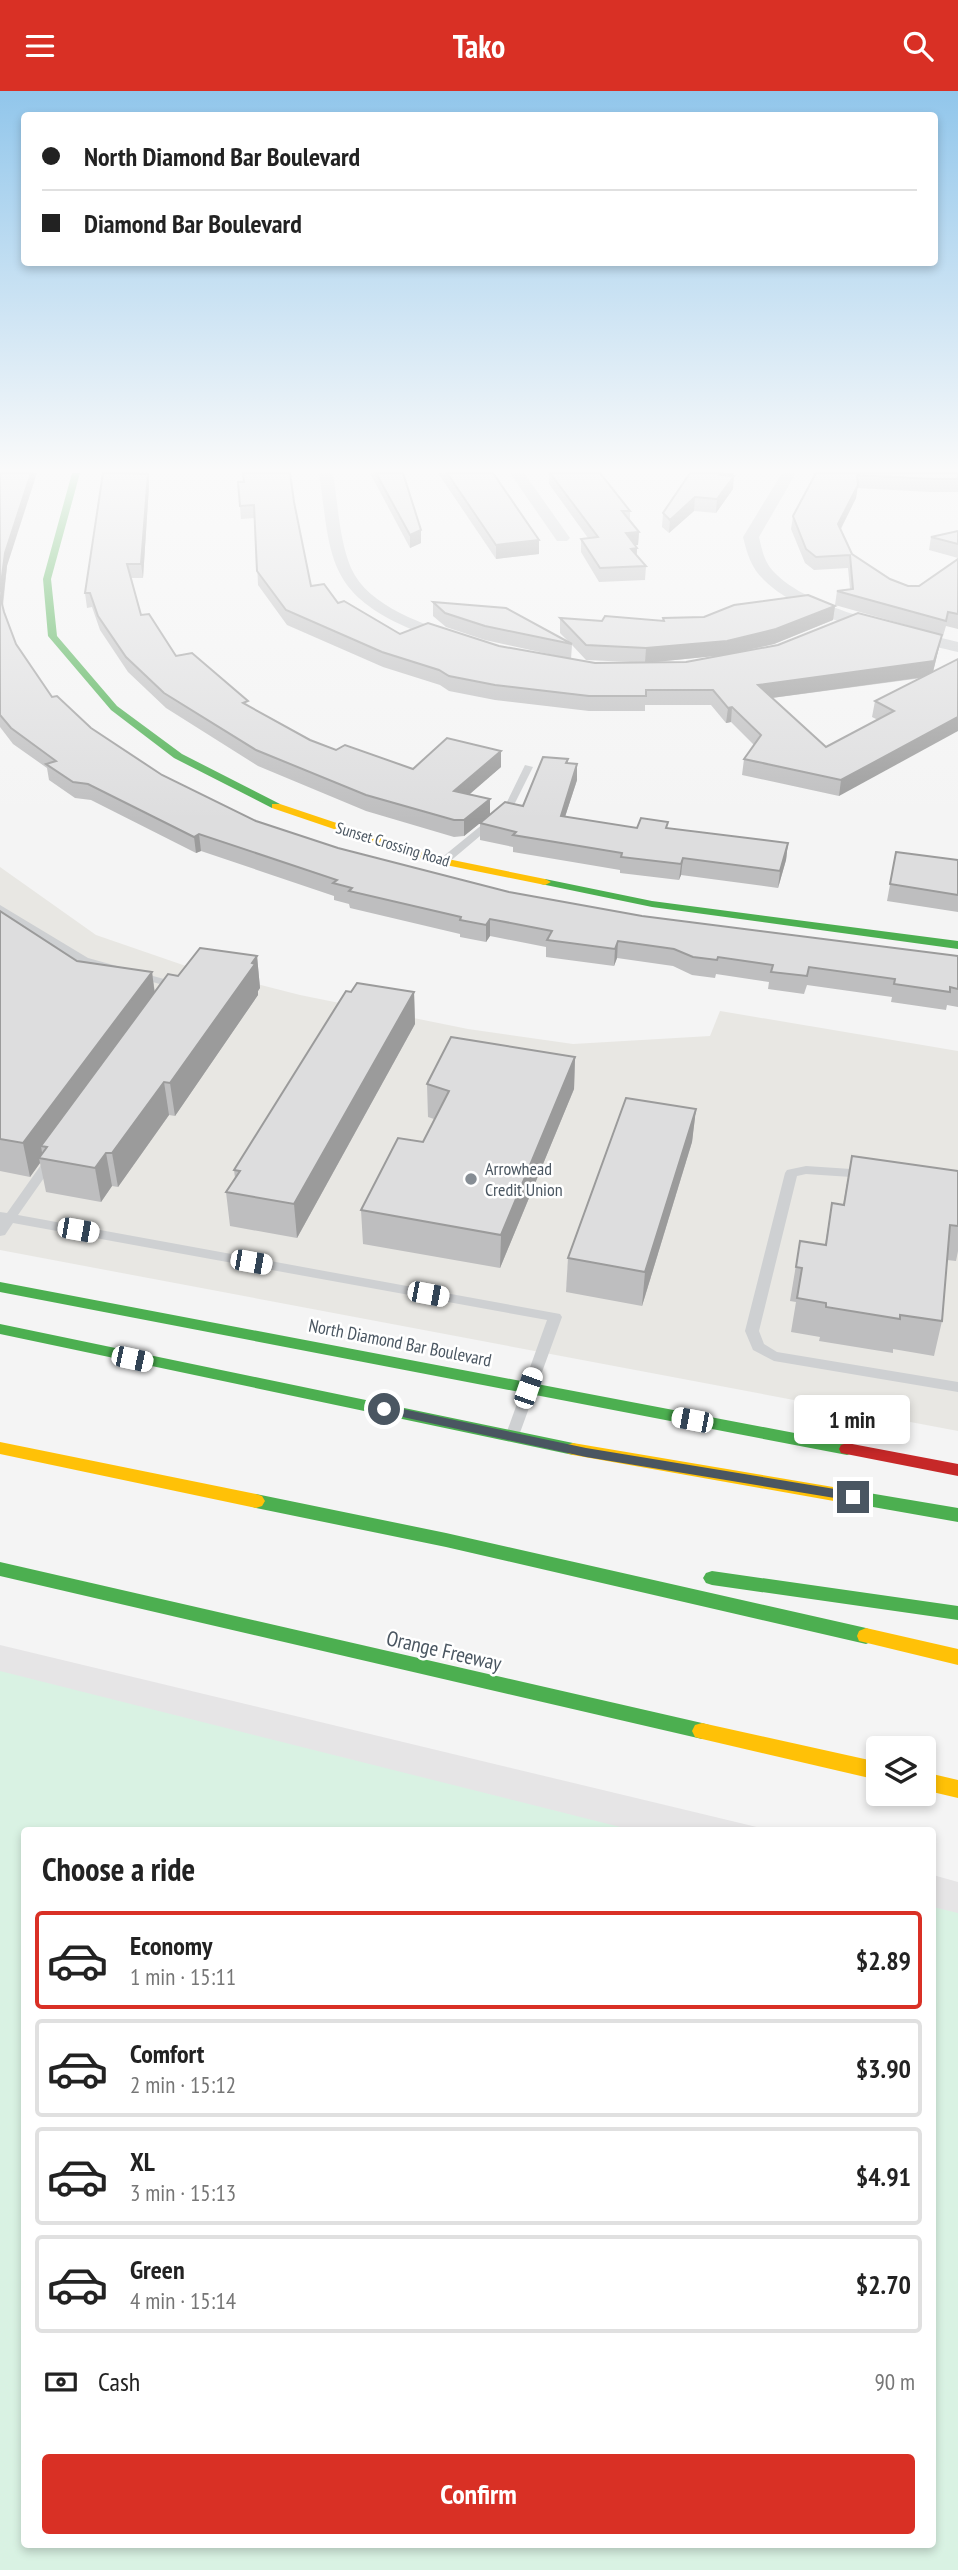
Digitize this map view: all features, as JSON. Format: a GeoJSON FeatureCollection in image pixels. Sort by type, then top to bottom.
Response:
{"type":"FeatureCollection","features":[{"type":"Feature","properties":{"kind":"main road","name":"Sunset Crossing Road"},"geometry":{"type":"LineString","coordinates":[[48,589],[53,636],[114,708],[178,755],[282,809],[444,861],[652,904],[958,945]]}},
{"type":"Feature","properties":{"kind":"main road","name":"North Diamond Bar Boulevard"},"geometry":{"type":"LineString","coordinates":[[0,1287],[958,1471]]}},
{"type":"Feature","properties":{"kind":"main road"},"geometry":{"type":"LineString","coordinates":[[0,1329],[512,1437],[744,1480],[958,1515]]}},
{"type":"Feature","properties":{"kind":"main road"},"geometry":{"type":"LineString","coordinates":[[0,1448],[446,1540],[958,1657]]}},
{"type":"Feature","properties":{"kind":"main road"},"geometry":{"type":"LineString","coordinates":[[446,1540],[640,1568]]}},
{"type":"Feature","properties":{"kind":"main road","name":"Orange Freeway"},"geometry":{"type":"LineString","coordinates":[[0,1569],[866,1768]]}},
{"type":"Feature","properties":{"kind":"main road"},"geometry":{"type":"LineString","coordinates":[[695,1576],[958,1613]]}},
{"type":"Feature","properties":{"kind":"main road"},"geometry":{"type":"LineString","coordinates":[[936,1784],[958,1789]]}},
{"type":"Feature","properties":{"kind":"street"},"geometry":{"type":"LineString","coordinates":[[359,589],[370,599],[404,619],[471,645]]}},
{"type":"Feature","properties":{"kind":"street"},"geometry":{"type":"LineString","coordinates":[[787,589],[810,602],[854,620],[958,647]]}},
{"type":"Feature","properties":{"kind":"street"},"geometry":{"type":"LineString","coordinates":[[830,630],[854,620]]}},
{"type":"Feature","properties":{"kind":"lane"},"geometry":{"type":"LineString","coordinates":[[444,861],[509,807],[528,767]]}},
{"type":"Feature","properties":{"kind":"lane"},"geometry":{"type":"LineString","coordinates":[[0,908],[84,960],[178,985],[171,995]]}},
{"type":"Feature","properties":{"kind":"lane"},"geometry":{"type":"LineString","coordinates":[[0,1232],[5,1217],[56,1152]]}},
{"type":"Feature","properties":{"kind":"lane"},"geometry":{"type":"LineString","coordinates":[[875,1174],[806,1170],[791,1173],[752,1331],[758,1347],[774,1356],[958,1387]]}},
{"type":"Feature","properties":{"kind":"lane"},"geometry":{"type":"LineString","coordinates":[[5,1217],[555,1317],[512,1437]]}},
{"type":"Feature","properties":{"kind":"shaded area"},"geometry":{"type":"Polygon","coordinates":[[[0,867],[96,935],[183,965],[300,995],[468,1029],[573,1044],[710,1036],[720,1011],[958,1051],[958,1431],[0,1250],[0,867]]]}},
{"type":"Feature","properties":{"kind":"shaded area"},"geometry":{"type":"Polygon","coordinates":[[[0,1645],[757,1827],[21,1827],[21,2548],[936,2548],[936,1876],[958,1882],[958,2570],[0,2570],[0,1645]]]}},
{"type":"Feature","properties":{"kind":"green space"},"geometry":{"type":"Polygon","coordinates":[[[0,1671],[620,1827],[21,1827],[21,2548],[936,2548],[936,1908],[958,1913],[958,2570],[0,2570],[0,1671]]]}},
{"type":"Feature","properties":{"kind":"building"},"geometry":{"type":"Polygon","coordinates":[[[86,589],[134,589],[141,615],[149,614],[176,656],[192,653],[248,701],[243,703],[310,740],[336,750],[345,745],[413,769],[447,738],[501,751],[454,791],[490,799],[464,820],[454,820],[366,795],[256,750],[164,693],[126,657],[98,616],[90,593],[85,593],[86,589]]]}},
{"type":"Feature","properties":{"kind":"building"},"geometry":{"type":"Polygon","coordinates":[[[270,589],[327,589],[338,603],[344,601],[400,634],[428,623],[499,646],[595,663],[686,662],[778,645],[858,613],[942,635],[934,661],[758,685],[826,747],[894,711],[875,701],[958,659],[958,717],[841,780],[744,759],[761,735],[732,707],[728,708],[713,690],[646,690],[646,696],[589,696],[495,685],[449,676],[439,670],[382,652],[286,610],[270,589]]]}},
{"type":"Feature","properties":{"kind":"building"},"geometry":{"type":"Polygon","coordinates":[[[958,589],[958,614],[948,612],[946,621],[837,591],[958,589]]]}},
{"type":"Feature","properties":{"kind":"building"},"geometry":{"type":"Polygon","coordinates":[[[808,595],[835,606],[776,629],[727,641],[646,648],[586,645],[560,618],[602,621],[605,616],[664,621],[663,618],[704,617],[734,605],[808,595]]]}},
{"type":"Feature","properties":{"kind":"building"},"geometry":{"type":"Polygon","coordinates":[[[0,596],[16,644],[52,697],[57,696],[91,728],[162,775],[256,821],[338,848],[509,892],[642,916],[958,956],[958,989],[950,987],[950,992],[894,984],[895,979],[809,967],[807,976],[771,972],[773,965],[718,957],[717,960],[693,957],[674,949],[618,941],[615,949],[547,940],[552,931],[490,919],[486,925],[460,920],[461,917],[349,891],[352,888],[333,883],[337,880],[199,834],[194,837],[88,784],[73,782],[46,764],[56,761],[11,728],[0,715],[0,596]]]}},
{"type":"Feature","properties":{"kind":"building"},"geometry":{"type":"Polygon","coordinates":[[[433,602],[506,608],[572,644],[485,626],[445,613],[433,602]]]}},
{"type":"Feature","properties":{"kind":"building"},"geometry":{"type":"Polygon","coordinates":[[[543,757],[568,759],[566,763],[577,764],[561,816],[637,828],[641,818],[668,822],[666,828],[788,843],[780,871],[683,858],[681,864],[621,857],[622,853],[513,835],[516,832],[480,823],[505,802],[523,806],[543,757]]]}},
{"type":"Feature","properties":{"kind":"building"},"geometry":{"type":"Polygon","coordinates":[[[896,852],[958,860],[958,895],[890,884],[896,852]]]}},
{"type":"Feature","properties":{"kind":"building"},"geometry":{"type":"Polygon","coordinates":[[[0,911],[77,961],[152,972],[23,1143],[0,1139],[0,911]]]}},
{"type":"Feature","properties":{"kind":"building"},"geometry":{"type":"Polygon","coordinates":[[[200,948],[257,956],[252,963],[255,964],[170,1083],[164,1082],[112,1153],[106,1153],[95,1168],[39,1158],[47,1147],[41,1146],[168,974],[178,976],[200,948]]]}},
{"type":"Feature","properties":{"kind":"building"},"geometry":{"type":"Polygon","coordinates":[[[357,983],[414,992],[294,1204],[226,1192],[240,1171],[234,1170],[346,991],[351,992],[357,983]]]}},
{"type":"Feature","properties":{"kind":"building"},"geometry":{"type":"Polygon","coordinates":[[[451,1037],[575,1057],[501,1235],[361,1210],[398,1138],[423,1142],[449,1091],[427,1084],[451,1037]]]}},
{"type":"Feature","properties":{"kind":"building"},"geometry":{"type":"Polygon","coordinates":[[[626,1098],[696,1109],[645,1272],[568,1258],[626,1098]]]}},
{"type":"Feature","properties":{"kind":"building"},"geometry":{"type":"Polygon","coordinates":[[[852,1156],[958,1171],[958,1226],[950,1225],[942,1321],[900,1315],[900,1319],[826,1307],[826,1303],[797,1298],[802,1268],[796,1267],[800,1241],[826,1245],[832,1203],[844,1205],[852,1156]]]}},
{"type":"Feature","properties":{"kind":"traffic: fast"},"geometry":{"type":"LineString","coordinates":[[48,589],[53,636],[114,708],[178,756],[276,806]]}},
{"type":"Feature","properties":{"kind":"traffic: fast"},"geometry":{"type":"LineString","coordinates":[[545,882],[652,904],[958,945]]}},
{"type":"Feature","properties":{"kind":"traffic: fast"},"geometry":{"type":"LineString","coordinates":[[0,1287],[847,1449]]}},
{"type":"Feature","properties":{"kind":"traffic: fast"},"geometry":{"type":"LineString","coordinates":[[0,1329],[573,1449]]}},
{"type":"Feature","properties":{"kind":"traffic: fast"},"geometry":{"type":"LineString","coordinates":[[845,1496],[958,1515]]}},
{"type":"Feature","properties":{"kind":"traffic: fast"},"geometry":{"type":"LineString","coordinates":[[256,1501],[446,1540],[866,1636]]}},
{"type":"Feature","properties":{"kind":"traffic: fast"},"geometry":{"type":"LineString","coordinates":[[0,1569],[702,1731]]}},
{"type":"Feature","properties":{"kind":"traffic: fast"},"geometry":{"type":"LineString","coordinates":[[712,1578],[958,1613]]}},
{"type":"Feature","properties":{"kind":"traffic: slow"},"geometry":{"type":"LineString","coordinates":[[276,806],[435,860],[545,882]]}},
{"type":"Feature","properties":{"kind":"traffic: slow"},"geometry":{"type":"LineString","coordinates":[[0,1448],[256,1501]]}},
{"type":"Feature","properties":{"kind":"traffic: slow"},"geometry":{"type":"LineString","coordinates":[[573,1449],[845,1496]]}},
{"type":"Feature","properties":{"kind":"traffic: slow"},"geometry":{"type":"LineString","coordinates":[[866,1636],[958,1657]]}},
{"type":"Feature","properties":{"kind":"traffic: slow"},"geometry":{"type":"LineString","coordinates":[[702,1731],[866,1768]]}},
{"type":"Feature","properties":{"kind":"traffic: slow"},"geometry":{"type":"LineString","coordinates":[[936,1784],[958,1789]]}},
{"type":"Feature","properties":{"kind":"traffic: jam"},"geometry":{"type":"LineString","coordinates":[[847,1449],[958,1470]]}},
{"type":"Feature","properties":{"kind":"place","name":"Arrowhead Credit Union"},"geometry":{"type":"Point","coordinates":[471,1179]}},
{"type":"Feature","properties":{"kind":"route"},"geometry":{"type":"LineString","coordinates":[[384,1409],[586,1452],[853,1497]]}}]}
